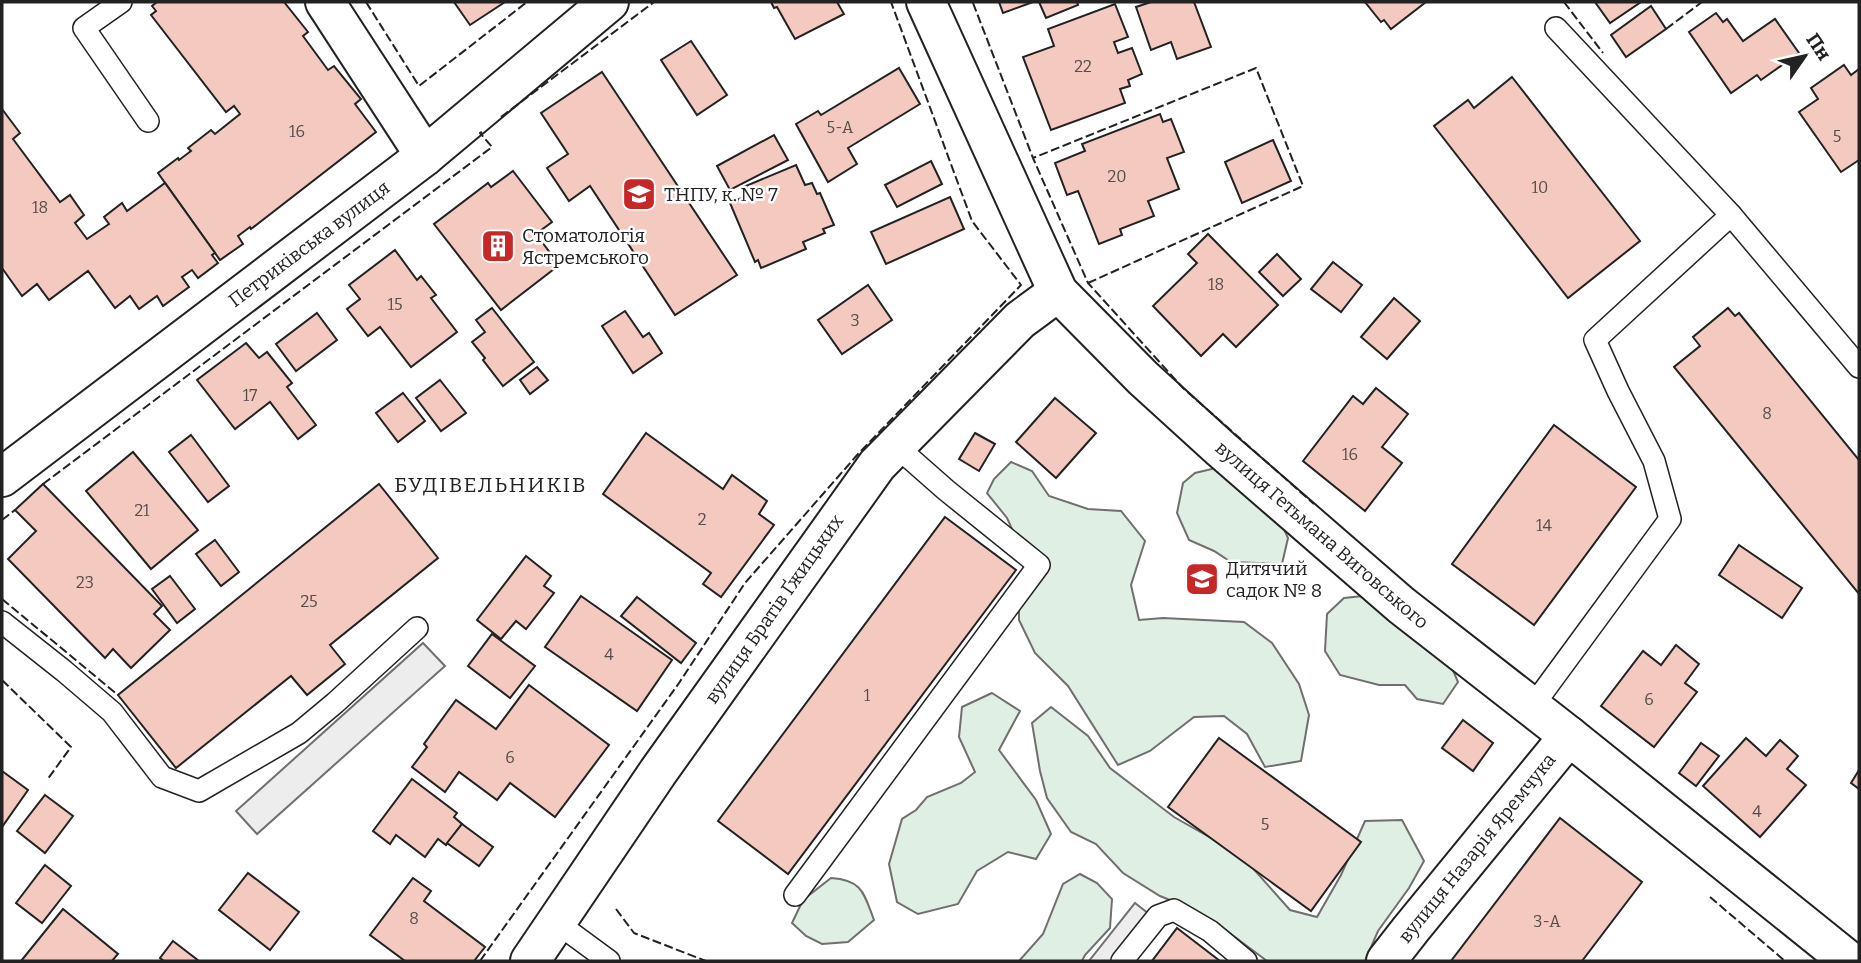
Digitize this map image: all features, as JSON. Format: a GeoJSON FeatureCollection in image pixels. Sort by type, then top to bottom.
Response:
{"type":"FeatureCollection","features":[{"type":"Feature","properties":{"kind":"street"},"geometry":{"type":"LineString","coordinates":[[325,2],[425,156]]}},
{"type":"Feature","properties":{"kind":"street","name":"Петриківська вулиця"},"geometry":{"type":"LineString","coordinates":[[2,477],[425,156],[609,2]]}},
{"type":"Feature","properties":{"kind":"street","name":"вулиця Гетьмана Виговського"},"geometry":{"type":"LineString","coordinates":[[926,2],[1058,292],[1143,378],[1401,605],[1849,961]]}},
{"type":"Feature","properties":{"kind":"street","name":"вулиця Братів Ґжицьких"},"geometry":{"type":"LineString","coordinates":[[530,961],[658,772],[877,465],[1020,320],[1058,292]]}},
{"type":"Feature","properties":{"kind":"street","name":"вулиця Назарія Яремчука"},"geometry":{"type":"LineString","coordinates":[[1386,961],[1569,736]]}},
{"type":"Feature","properties":{"kind":"lane"},"geometry":{"type":"LineString","coordinates":[[121,2],[83,28],[148,121]]}},
{"type":"Feature","properties":{"kind":"lane"},"geometry":{"type":"LineString","coordinates":[[1556,27],[1731,215],[1859,367]]}},
{"type":"Feature","properties":{"kind":"lane"},"geometry":{"type":"LineString","coordinates":[[1532,707],[1670,519],[1654,461],[1595,340],[1731,215]]}},
{"type":"Feature","properties":{"kind":"lane"},"geometry":{"type":"LineString","coordinates":[[794,895],[1039,565],[896,446]]}},
{"type":"Feature","properties":{"kind":"lane"},"geometry":{"type":"LineString","coordinates":[[2,622],[64,670],[112,712],[163,777],[199,791],[299,733],[416,628]]}},
{"type":"Feature","properties":{"kind":"lane"},"geometry":{"type":"LineString","coordinates":[[1122,961],[1158,916],[1174,911],[1210,932],[1246,961]]}},
{"type":"Feature","properties":{"kind":"lane"},"geometry":{"type":"LineString","coordinates":[[556,922],[609,961]]}},
{"type":"Feature","properties":{"kind":"green space"},"geometry":{"type":"Polygon","coordinates":[[[1011,462],[1032,471],[1049,496],[1088,509],[1121,511],[1145,541],[1131,585],[1139,620],[1163,618],[1244,622],[1272,643],[1299,684],[1309,715],[1301,761],[1265,767],[1247,734],[1224,716],[1194,717],[1150,751],[1118,765],[1068,686],[1035,653],[1019,620],[1025,557],[1007,518],[987,493],[994,479],[1011,462]]]}},
{"type":"Feature","properties":{"kind":"green space"},"geometry":{"type":"Polygon","coordinates":[[[1220,467],[1280,520],[1288,538],[1282,564],[1231,562],[1189,540],[1177,513],[1183,483],[1195,473],[1220,467]]]}},
{"type":"Feature","properties":{"kind":"green space"},"geometry":{"type":"Polygon","coordinates":[[[1363,596],[1446,654],[1458,682],[1443,704],[1417,699],[1405,685],[1379,685],[1340,675],[1325,651],[1327,614],[1344,598],[1363,596]]]}},
{"type":"Feature","properties":{"kind":"green space"},"geometry":{"type":"Polygon","coordinates":[[[992,693],[1020,711],[999,750],[1036,800],[1051,834],[1036,859],[1008,852],[977,871],[958,904],[918,914],[897,902],[889,864],[902,819],[916,810],[927,797],[961,783],[975,772],[959,737],[962,707],[992,693]]]}},
{"type":"Feature","properties":{"kind":"green space"},"geometry":{"type":"Polygon","coordinates":[[[1051,707],[1088,736],[1110,768],[1174,817],[1218,842],[1251,866],[1290,910],[1317,917],[1341,875],[1365,821],[1402,820],[1424,861],[1409,888],[1378,931],[1365,961],[1267,961],[1194,910],[1160,896],[1123,873],[1096,844],[1071,832],[1047,798],[1032,723],[1051,707]]]}},
{"type":"Feature","properties":{"kind":"green space"},"geometry":{"type":"Polygon","coordinates":[[[1080,874],[1097,883],[1112,899],[1110,928],[1082,961],[1019,961],[1043,934],[1063,884],[1080,874]]]}},
{"type":"Feature","properties":{"kind":"green space"},"geometry":{"type":"Polygon","coordinates":[[[831,878],[856,885],[861,890],[874,920],[848,942],[822,944],[806,936],[792,923],[803,900],[831,878]]]}},
{"type":"Feature","properties":{"kind":"shaded area"},"geometry":{"type":"Polygon","coordinates":[[[423,643],[445,666],[257,834],[236,811],[423,643]]]}},
{"type":"Feature","properties":{"kind":"shaded area"},"geometry":{"type":"Polygon","coordinates":[[[1135,903],[1149,914],[1112,961],[1089,961],[1135,903]]]}},
{"type":"Feature","properties":{"kind":"building"},"geometry":{"type":"Polygon","coordinates":[[[157,2],[284,2],[308,32],[303,36],[328,70],[334,66],[361,99],[355,104],[376,132],[251,229],[250,227],[238,236],[243,244],[220,260],[158,173],[191,151],[188,148],[211,130],[215,134],[240,114],[234,106],[226,112],[151,15],[156,11],[152,6],[157,2]]]}},
{"type":"Feature","properties":{"kind":"building"},"geometry":{"type":"Polygon","coordinates":[[[454,2],[505,2],[470,25],[454,2]]]}},
{"type":"Feature","properties":{"kind":"building"},"geometry":{"type":"Polygon","coordinates":[[[771,2],[837,2],[844,14],[795,39],[777,7],[774,8],[771,2]]]}},
{"type":"Feature","properties":{"kind":"building"},"geometry":{"type":"Polygon","coordinates":[[[999,2],[1033,2],[1003,13],[999,2]]]}},
{"type":"Feature","properties":{"kind":"building"},"geometry":{"type":"Polygon","coordinates":[[[1039,2],[1077,2],[1078,5],[1046,18],[1039,2]]]}},
{"type":"Feature","properties":{"kind":"building"},"geometry":{"type":"Polygon","coordinates":[[[1151,2],[1194,2],[1211,47],[1177,59],[1171,42],[1151,50],[1136,7],[1151,2]]]}},
{"type":"Feature","properties":{"kind":"building"},"geometry":{"type":"Polygon","coordinates":[[[1365,2],[1426,2],[1391,29],[1384,20],[1381,22],[1365,2]]]}},
{"type":"Feature","properties":{"kind":"building"},"geometry":{"type":"Polygon","coordinates":[[[1595,2],[1641,2],[1610,23],[1595,2]]]}},
{"type":"Feature","properties":{"kind":"building"},"geometry":{"type":"Polygon","coordinates":[[[1115,4],[1128,37],[1114,42],[1118,53],[1132,48],[1142,74],[1128,80],[1130,86],[1120,89],[1125,103],[1051,130],[1023,57],[1054,46],[1048,29],[1115,4]]]}},
{"type":"Feature","properties":{"kind":"building"},"geometry":{"type":"Polygon","coordinates":[[[1651,6],[1666,29],[1626,57],[1611,35],[1651,6]]]}},
{"type":"Feature","properties":{"kind":"building"},"geometry":{"type":"Polygon","coordinates":[[[1716,13],[1723,22],[1727,19],[1743,41],[1775,19],[1799,53],[1761,80],[1757,75],[1731,93],[1689,32],[1716,13]]]}},
{"type":"Feature","properties":{"kind":"building"},"geometry":{"type":"Polygon","coordinates":[[[691,41],[727,95],[697,115],[661,60],[691,41]]]}},
{"type":"Feature","properties":{"kind":"building"},"geometry":{"type":"Polygon","coordinates":[[[1844,65],[1851,75],[1859,69],[1859,160],[1841,172],[1799,112],[1818,99],[1811,88],[1844,65]]]}},
{"type":"Feature","properties":{"kind":"building"},"geometry":{"type":"Polygon","coordinates":[[[899,68],[920,104],[848,148],[857,164],[828,182],[796,124],[818,111],[821,115],[899,68]]]}},
{"type":"Feature","properties":{"kind":"building","name":"ТНПУ, к. № 7"},"geometry":{"type":"Polygon","coordinates":[[[602,72],[737,275],[675,315],[590,186],[569,201],[547,168],[568,154],[541,113],[602,72]]]}},
{"type":"Feature","properties":{"kind":"building"},"geometry":{"type":"Polygon","coordinates":[[[1512,77],[1640,241],[1568,298],[1434,126],[1468,100],[1474,108],[1512,77]]]}},
{"type":"Feature","properties":{"kind":"building"},"geometry":{"type":"Polygon","coordinates":[[[2,109],[20,133],[13,139],[60,202],[70,195],[84,215],[75,223],[87,239],[109,224],[104,217],[122,203],[127,211],[165,183],[215,253],[212,255],[218,263],[198,278],[192,270],[182,277],[189,287],[163,306],[157,296],[139,309],[130,296],[115,308],[88,271],[49,300],[37,284],[22,296],[2,268],[2,109]]]}},
{"type":"Feature","properties":{"kind":"building"},"geometry":{"type":"Polygon","coordinates":[[[1160,114],[1163,122],[1171,119],[1184,152],[1167,158],[1179,189],[1148,201],[1154,216],[1120,229],[1122,235],[1099,244],[1078,191],[1067,195],[1055,163],[1085,151],[1082,144],[1160,114]]]}},
{"type":"Feature","properties":{"kind":"building"},"geometry":{"type":"Polygon","coordinates":[[[774,135],[788,160],[730,190],[717,166],[774,135]]]}},
{"type":"Feature","properties":{"kind":"building"},"geometry":{"type":"Polygon","coordinates":[[[1273,140],[1291,181],[1242,203],[1225,162],[1273,140]]]}},
{"type":"Feature","properties":{"kind":"building"},"geometry":{"type":"Polygon","coordinates":[[[931,161],[942,184],[897,207],[885,185],[931,161]]]}},
{"type":"Feature","properties":{"kind":"building"},"geometry":{"type":"Polygon","coordinates":[[[796,165],[805,185],[812,183],[817,194],[820,193],[834,225],[823,229],[825,233],[803,242],[806,249],[761,268],[758,260],[755,262],[730,203],[744,197],[741,188],[796,165]]]}},
{"type":"Feature","properties":{"kind":"building","name":"Стоматологія Ястремського"},"geometry":{"type":"Polygon","coordinates":[[[513,171],[552,222],[536,234],[554,258],[549,262],[554,269],[501,310],[434,224],[488,183],[491,187],[513,171]]]}},
{"type":"Feature","properties":{"kind":"building"},"geometry":{"type":"Polygon","coordinates":[[[950,197],[964,229],[886,264],[871,232],[950,197]]]}},
{"type":"Feature","properties":{"kind":"building"},"geometry":{"type":"Polygon","coordinates":[[[1208,234],[1278,305],[1236,347],[1223,334],[1201,356],[1153,306],[1197,263],[1188,254],[1208,234]]]}},
{"type":"Feature","properties":{"kind":"building"},"geometry":{"type":"Polygon","coordinates":[[[395,250],[417,280],[421,276],[436,295],[431,298],[457,332],[411,367],[380,327],[368,336],[347,309],[360,299],[349,285],[395,250]]]}},
{"type":"Feature","properties":{"kind":"building"},"geometry":{"type":"Polygon","coordinates":[[[1277,254],[1301,279],[1283,296],[1259,272],[1277,254]]]}},
{"type":"Feature","properties":{"kind":"building"},"geometry":{"type":"Polygon","coordinates":[[[1333,262],[1362,285],[1341,312],[1311,289],[1333,262]]]}},
{"type":"Feature","properties":{"kind":"building"},"geometry":{"type":"Polygon","coordinates":[[[868,285],[892,320],[842,354],[818,320],[868,285]]]}},
{"type":"Feature","properties":{"kind":"building"},"geometry":{"type":"Polygon","coordinates":[[[1394,298],[1420,321],[1387,359],[1361,337],[1394,298]]]}},
{"type":"Feature","properties":{"kind":"building"},"geometry":{"type":"Polygon","coordinates":[[[492,308],[534,362],[503,386],[472,342],[485,332],[476,320],[492,308]]]}},
{"type":"Feature","properties":{"kind":"building"},"geometry":{"type":"Polygon","coordinates":[[[1728,308],[1735,316],[1739,313],[1859,460],[1859,594],[1674,367],[1700,346],[1693,337],[1728,308]]]}},
{"type":"Feature","properties":{"kind":"building"},"geometry":{"type":"Polygon","coordinates":[[[625,311],[643,337],[649,333],[662,353],[633,373],[602,326],[625,311]]]}},
{"type":"Feature","properties":{"kind":"building"},"geometry":{"type":"Polygon","coordinates":[[[317,313],[337,340],[296,371],[276,344],[317,313]]]}},
{"type":"Feature","properties":{"kind":"building"},"geometry":{"type":"Polygon","coordinates":[[[246,343],[259,358],[267,352],[292,383],[287,387],[316,425],[298,439],[270,402],[235,429],[197,380],[246,343]]]}},
{"type":"Feature","properties":{"kind":"building"},"geometry":{"type":"Polygon","coordinates":[[[537,367],[548,380],[530,394],[520,380],[537,367]]]}},
{"type":"Feature","properties":{"kind":"building"},"geometry":{"type":"Polygon","coordinates":[[[440,380],[466,413],[441,431],[416,398],[440,380]]]}},
{"type":"Feature","properties":{"kind":"building"},"geometry":{"type":"Polygon","coordinates":[[[1376,388],[1408,414],[1382,447],[1402,463],[1365,511],[1303,461],[1353,396],[1363,404],[1376,388]]]}},
{"type":"Feature","properties":{"kind":"building"},"geometry":{"type":"Polygon","coordinates":[[[403,393],[425,421],[398,442],[376,413],[403,393]]]}},
{"type":"Feature","properties":{"kind":"building"},"geometry":{"type":"Polygon","coordinates":[[[1055,398],[1096,433],[1056,478],[1016,442],[1055,398]]]}},
{"type":"Feature","properties":{"kind":"building"},"geometry":{"type":"Polygon","coordinates":[[[1554,425],[1636,487],[1534,625],[1452,564],[1554,425]]]}},
{"type":"Feature","properties":{"kind":"building"},"geometry":{"type":"Polygon","coordinates":[[[646,433],[723,489],[732,475],[767,501],[759,514],[774,525],[721,597],[703,584],[711,573],[603,494],[646,433]]]}},
{"type":"Feature","properties":{"kind":"building"},"geometry":{"type":"Polygon","coordinates":[[[975,433],[995,444],[979,471],[959,459],[975,433]]]}},
{"type":"Feature","properties":{"kind":"building"},"geometry":{"type":"Polygon","coordinates":[[[191,435],[229,486],[208,502],[169,452],[191,435]]]}},
{"type":"Feature","properties":{"kind":"building"},"geometry":{"type":"Polygon","coordinates":[[[133,452],[198,530],[151,569],[86,491],[133,452]]]}},
{"type":"Feature","properties":{"kind":"building"},"geometry":{"type":"Polygon","coordinates":[[[43,484],[162,606],[154,614],[170,630],[131,668],[113,649],[105,658],[8,559],[36,531],[15,510],[43,484]]]}},
{"type":"Feature","properties":{"kind":"building"},"geometry":{"type":"Polygon","coordinates":[[[379,484],[438,558],[330,645],[345,664],[307,695],[291,676],[176,768],[118,695],[379,484]]]}},
{"type":"Feature","properties":{"kind":"building"},"geometry":{"type":"Polygon","coordinates":[[[945,517],[1016,570],[788,874],[718,821],[945,517]]]}},
{"type":"Feature","properties":{"kind":"building"},"geometry":{"type":"Polygon","coordinates":[[[215,540],[239,572],[221,586],[196,554],[215,540]]]}},
{"type":"Feature","properties":{"kind":"building"},"geometry":{"type":"Polygon","coordinates":[[[1739,545],[1802,588],[1782,618],[1719,575],[1739,545]]]}},
{"type":"Feature","properties":{"kind":"building"},"geometry":{"type":"Polygon","coordinates":[[[526,556],[551,576],[544,586],[554,593],[526,629],[516,621],[501,639],[477,620],[526,556]]]}},
{"type":"Feature","properties":{"kind":"building"},"geometry":{"type":"Polygon","coordinates":[[[170,576],[195,609],[177,623],[152,589],[170,576]]]}},
{"type":"Feature","properties":{"kind":"building"},"geometry":{"type":"Polygon","coordinates":[[[581,596],[672,660],[637,711],[545,647],[581,596]]]}},
{"type":"Feature","properties":{"kind":"building"},"geometry":{"type":"Polygon","coordinates":[[[637,597],[696,643],[681,663],[621,616],[637,597]]]}},
{"type":"Feature","properties":{"kind":"building"},"geometry":{"type":"Polygon","coordinates":[[[492,634],[535,666],[510,698],[468,666],[492,634]]]}},
{"type":"Feature","properties":{"kind":"building"},"geometry":{"type":"Polygon","coordinates":[[[1676,645],[1699,664],[1685,683],[1697,692],[1654,747],[1601,706],[1643,651],[1661,665],[1676,645]]]}},
{"type":"Feature","properties":{"kind":"building"},"geometry":{"type":"Polygon","coordinates":[[[529,685],[609,745],[555,817],[510,783],[497,800],[459,772],[445,792],[412,767],[427,747],[424,744],[456,700],[496,729],[529,685]]]}},
{"type":"Feature","properties":{"kind":"building"},"geometry":{"type":"Polygon","coordinates":[[[1463,720],[1493,743],[1473,771],[1442,748],[1463,720]]]}},
{"type":"Feature","properties":{"kind":"building"},"geometry":{"type":"Polygon","coordinates":[[[1219,738],[1361,842],[1311,911],[1168,807],[1219,738]]]}},
{"type":"Feature","properties":{"kind":"building"},"geometry":{"type":"Polygon","coordinates":[[[1746,738],[1766,756],[1780,740],[1798,756],[1787,769],[1806,785],[1760,837],[1703,786],[1746,738]]]}},
{"type":"Feature","properties":{"kind":"building"},"geometry":{"type":"Polygon","coordinates":[[[1701,743],[1719,756],[1696,786],[1679,773],[1701,743]]]}},
{"type":"Feature","properties":{"kind":"building"},"geometry":{"type":"Polygon","coordinates":[[[1859,770],[1859,789],[1851,783],[1859,770]]]}},
{"type":"Feature","properties":{"kind":"building"},"geometry":{"type":"Polygon","coordinates":[[[2,771],[28,790],[2,827],[2,771]]]}},
{"type":"Feature","properties":{"kind":"building"},"geometry":{"type":"Polygon","coordinates":[[[412,779],[457,813],[454,817],[462,824],[446,845],[438,839],[425,857],[396,835],[390,844],[373,831],[412,779]]]}},
{"type":"Feature","properties":{"kind":"building"},"geometry":{"type":"Polygon","coordinates":[[[45,795],[73,816],[45,853],[17,831],[45,795]]]}},
{"type":"Feature","properties":{"kind":"building"},"geometry":{"type":"Polygon","coordinates":[[[1560,818],[1642,882],[1582,961],[1451,961],[1560,818]]]}},
{"type":"Feature","properties":{"kind":"building"},"geometry":{"type":"Polygon","coordinates":[[[462,824],[493,847],[479,866],[447,843],[462,824]]]}},
{"type":"Feature","properties":{"kind":"building"},"geometry":{"type":"Polygon","coordinates":[[[45,865],[71,886],[42,923],[16,903],[45,865]]]}},
{"type":"Feature","properties":{"kind":"building"},"geometry":{"type":"Polygon","coordinates":[[[248,873],[299,912],[270,950],[219,910],[248,873]]]}},
{"type":"Feature","properties":{"kind":"building"},"geometry":{"type":"Polygon","coordinates":[[[413,878],[431,891],[424,901],[485,947],[474,961],[405,961],[370,935],[413,878]]]}},
{"type":"Feature","properties":{"kind":"building"},"geometry":{"type":"Polygon","coordinates":[[[63,909],[118,954],[112,961],[21,961],[63,909]]]}},
{"type":"Feature","properties":{"kind":"building"},"geometry":{"type":"Polygon","coordinates":[[[1177,928],[1220,961],[1152,961],[1177,928]]]}},
{"type":"Feature","properties":{"kind":"building"},"geometry":{"type":"Polygon","coordinates":[[[173,941],[199,961],[164,961],[160,958],[173,941]]]}},
{"type":"Feature","properties":{"kind":"fence"},"geometry":{"type":"LineString","coordinates":[[366,2],[419,86],[527,2]]}},
{"type":"Feature","properties":{"kind":"fence"},"geometry":{"type":"LineString","coordinates":[[501,117],[654,2]]}},
{"type":"Feature","properties":{"kind":"fence"},"geometry":{"type":"LineString","coordinates":[[480,961],[679,683],[745,583],[858,454],[1021,285],[972,221],[891,2]]}},
{"type":"Feature","properties":{"kind":"fence"},"geometry":{"type":"LineString","coordinates":[[1564,2],[1603,53]]}},
{"type":"Feature","properties":{"kind":"fence"},"geometry":{"type":"LineString","coordinates":[[1666,29],[1702,2]]}},
{"type":"Feature","properties":{"kind":"fence"},"geometry":{"type":"LineString","coordinates":[[973,3],[1033,158]]}},
{"type":"Feature","properties":{"kind":"fence"},"geometry":{"type":"LineString","coordinates":[[1088,283],[1303,186],[1256,68],[1033,158],[1088,283],[1183,388],[1314,504]]}},
{"type":"Feature","properties":{"kind":"fence"},"geometry":{"type":"LineString","coordinates":[[43,484],[492,147],[480,133],[482,132]]}},
{"type":"Feature","properties":{"kind":"fence"},"geometry":{"type":"LineString","coordinates":[[2,520],[15,510]]}},
{"type":"Feature","properties":{"kind":"fence"},"geometry":{"type":"LineString","coordinates":[[2,599],[118,695]]}},
{"type":"Feature","properties":{"kind":"fence"},"geometry":{"type":"LineString","coordinates":[[2,680],[71,747],[47,780]]}},
{"type":"Feature","properties":{"kind":"fence"},"geometry":{"type":"LineString","coordinates":[[1710,897],[1785,961]]}},
{"type":"Feature","properties":{"kind":"fence"},"geometry":{"type":"LineString","coordinates":[[616,909],[634,933],[706,961]]}},
{"type":"Feature","properties":{"kind":"place","name":"ТНПУ, к. № 7"},"geometry":{"type":"Point","coordinates":[639,194]}},
{"type":"Feature","properties":{"kind":"place","name":"Стоматологія Ястремського"},"geometry":{"type":"Point","coordinates":[498,246]}},
{"type":"Feature","properties":{"kind":"place","name":"Дитячий садок № 8"},"geometry":{"type":"Point","coordinates":[1202,579]}},
{"type":"Feature","properties":{"kind":"district","name":"БУДІВЕЛЬНИКІВ"},"geometry":{"type":"Point","coordinates":[491,485]}}]}
